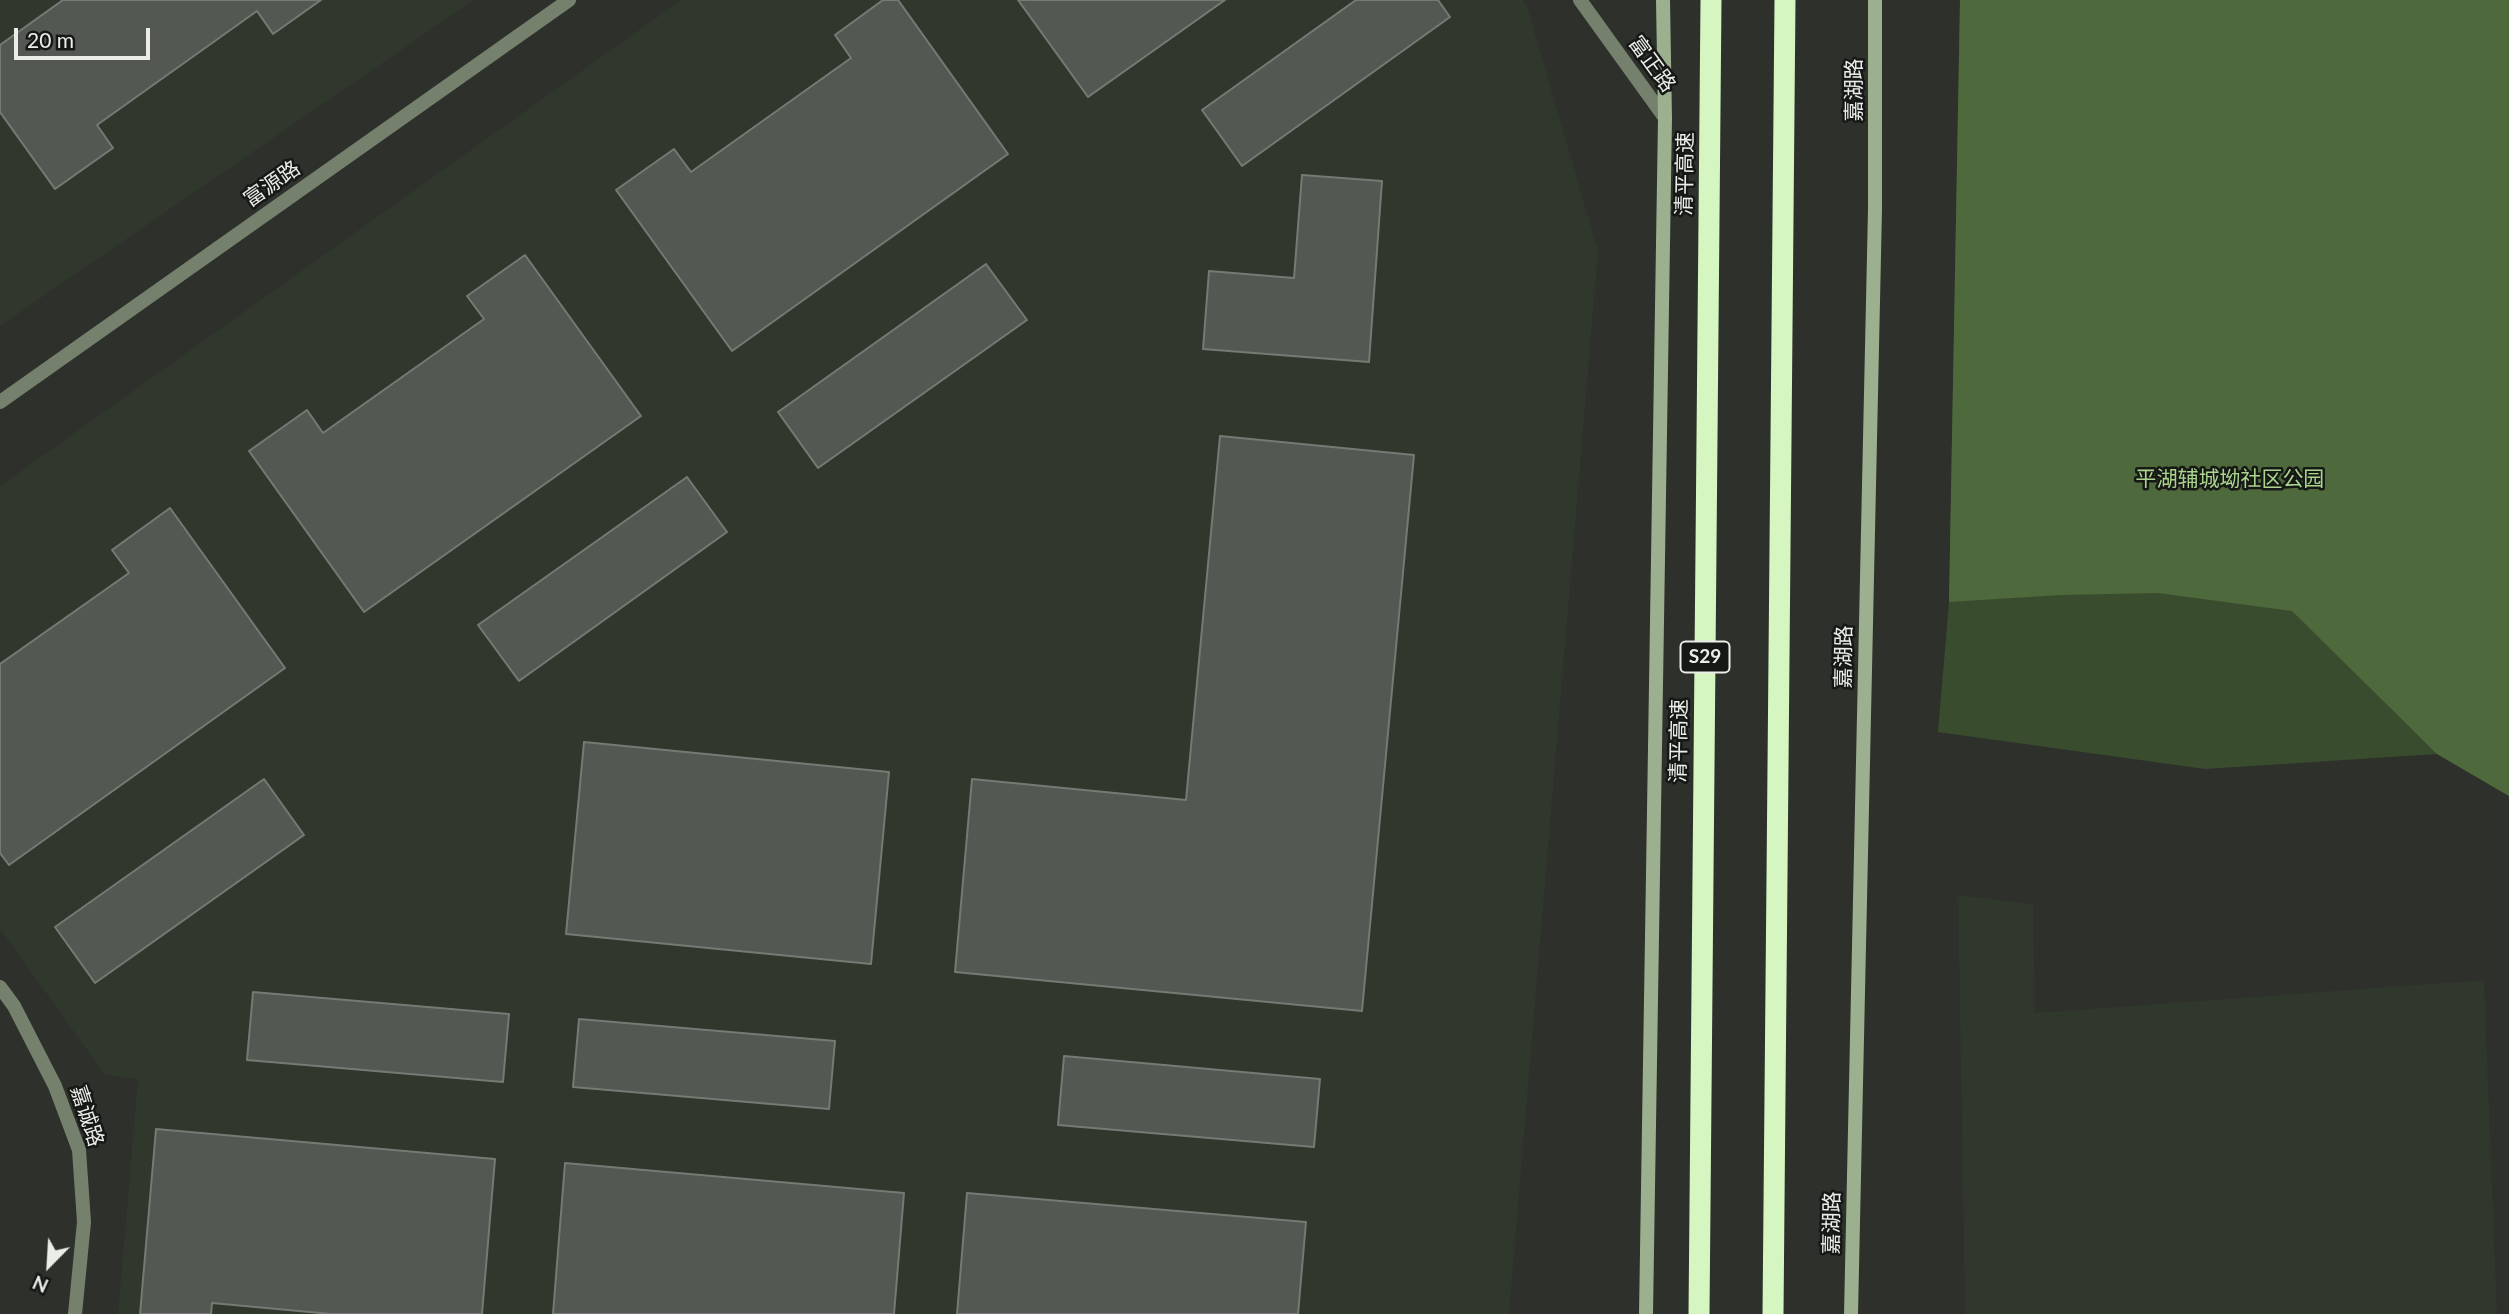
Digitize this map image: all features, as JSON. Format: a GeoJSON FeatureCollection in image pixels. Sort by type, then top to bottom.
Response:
{"type":"FeatureCollection","features":[{"type":"Feature","properties":{"kind":"highway","name":"清平高速"},"geometry":{"type":"LineString","coordinates":[[1699,1314],[1711,0]]}},
{"type":"Feature","properties":{"kind":"highway"},"geometry":{"type":"LineString","coordinates":[[1773,1314],[1785,0]]}},
{"type":"Feature","properties":{"kind":"main road"},"geometry":{"type":"LineString","coordinates":[[1646,1314],[1665,118],[1663,0]]}},
{"type":"Feature","properties":{"kind":"main road","name":"嘉湖路"},"geometry":{"type":"LineString","coordinates":[[1851,1314],[1875,209],[1875,0]]}},
{"type":"Feature","properties":{"kind":"street","name":"富源路"},"geometry":{"type":"LineString","coordinates":[[0,402],[569,0]]}},
{"type":"Feature","properties":{"kind":"street","name":"富正路"},"geometry":{"type":"LineString","coordinates":[[1580,0],[1665,118]]}},
{"type":"Feature","properties":{"kind":"street","name":"嘉诚路"},"geometry":{"type":"LineString","coordinates":[[0,987],[14,1006],[55,1086],[79,1150],[84,1222],[75,1314]]}},
{"type":"Feature","properties":{"kind":"shaded area"},"geometry":{"type":"Polygon","coordinates":[[[0,0],[474,0],[0,326],[0,0]]]}},
{"type":"Feature","properties":{"kind":"shaded area"},"geometry":{"type":"Polygon","coordinates":[[[681,0],[1522,0],[1527,6],[1598,251],[1509,1314],[118,1314],[138,1079],[105,1075],[0,929],[0,486],[681,0]]]}},
{"type":"Feature","properties":{"kind":"shaded area"},"geometry":{"type":"Polygon","coordinates":[[[1958,895],[2033,904],[2035,1013],[2484,980],[2497,1314],[1965,1314],[1958,895]]]}},
{"type":"Feature","properties":{"kind":"green space","name":"平湖辅城坳社区公园"},"geometry":{"type":"Polygon","coordinates":[[[1960,0],[2509,0],[2509,796],[2437,754],[2205,769],[1938,732],[1949,602],[1960,0]]]}},
{"type":"Feature","properties":{"kind":"green space","name":"平湖辅城坳社区公园"},"geometry":{"type":"Polygon","coordinates":[[[1960,0],[2509,0],[2509,796],[2437,754],[2292,611],[2158,593],[2061,595],[1949,602],[1960,0]]]}},
{"type":"Feature","properties":{"kind":"building"},"geometry":{"type":"Polygon","coordinates":[[[63,0],[321,0],[273,34],[257,11],[97,125],[113,148],[55,189],[0,112],[0,45],[63,0]]]}},
{"type":"Feature","properties":{"kind":"building"},"geometry":{"type":"Polygon","coordinates":[[[883,0],[898,0],[1008,154],[732,351],[616,190],[674,149],[691,172],[851,58],[835,35],[883,0]]]}},
{"type":"Feature","properties":{"kind":"building"},"geometry":{"type":"Polygon","coordinates":[[[1018,0],[1225,0],[1088,97],[1018,0]]]}},
{"type":"Feature","properties":{"kind":"building"},"geometry":{"type":"Polygon","coordinates":[[[1356,0],[1438,0],[1450,17],[1242,166],[1202,110],[1356,0]]]}},
{"type":"Feature","properties":{"kind":"building"},"geometry":{"type":"Polygon","coordinates":[[[1302,175],[1382,181],[1369,362],[1203,349],[1209,271],[1294,278],[1302,175]]]}},
{"type":"Feature","properties":{"kind":"building"},"geometry":{"type":"Polygon","coordinates":[[[525,255],[641,416],[364,612],[249,451],[307,410],[323,433],[484,319],[467,296],[525,255]]]}},
{"type":"Feature","properties":{"kind":"building"},"geometry":{"type":"Polygon","coordinates":[[[986,264],[1027,320],[818,468],[778,412],[986,264]]]}},
{"type":"Feature","properties":{"kind":"building"},"geometry":{"type":"Polygon","coordinates":[[[1220,436],[1414,455],[1362,1011],[955,972],[972,779],[1186,800],[1220,436]]]}},
{"type":"Feature","properties":{"kind":"building"},"geometry":{"type":"Polygon","coordinates":[[[687,477],[727,532],[519,681],[478,625],[687,477]]]}},
{"type":"Feature","properties":{"kind":"building"},"geometry":{"type":"Polygon","coordinates":[[[170,508],[285,668],[9,865],[0,853],[0,664],[129,573],[112,550],[170,508]]]}},
{"type":"Feature","properties":{"kind":"building"},"geometry":{"type":"Polygon","coordinates":[[[584,742],[889,772],[871,964],[566,934],[584,742]]]}},
{"type":"Feature","properties":{"kind":"building"},"geometry":{"type":"Polygon","coordinates":[[[264,779],[304,835],[95,983],[55,927],[264,779]]]}},
{"type":"Feature","properties":{"kind":"building"},"geometry":{"type":"Polygon","coordinates":[[[253,992],[509,1014],[503,1082],[247,1060],[253,992]]]}},
{"type":"Feature","properties":{"kind":"building"},"geometry":{"type":"Polygon","coordinates":[[[579,1019],[835,1041],[829,1109],[573,1087],[579,1019]]]}},
{"type":"Feature","properties":{"kind":"building"},"geometry":{"type":"Polygon","coordinates":[[[1064,1056],[1320,1079],[1314,1147],[1058,1125],[1064,1056]]]}},
{"type":"Feature","properties":{"kind":"building"},"geometry":{"type":"Polygon","coordinates":[[[156,1129],[495,1159],[482,1314],[331,1314],[212,1303],[211,1314],[140,1314],[156,1129]]]}},
{"type":"Feature","properties":{"kind":"building"},"geometry":{"type":"Polygon","coordinates":[[[565,1163],[904,1193],[894,1314],[553,1314],[565,1163]]]}},
{"type":"Feature","properties":{"kind":"building"},"geometry":{"type":"Polygon","coordinates":[[[967,1193],[1306,1222],[1298,1314],[957,1314],[967,1193]]]}}]}
